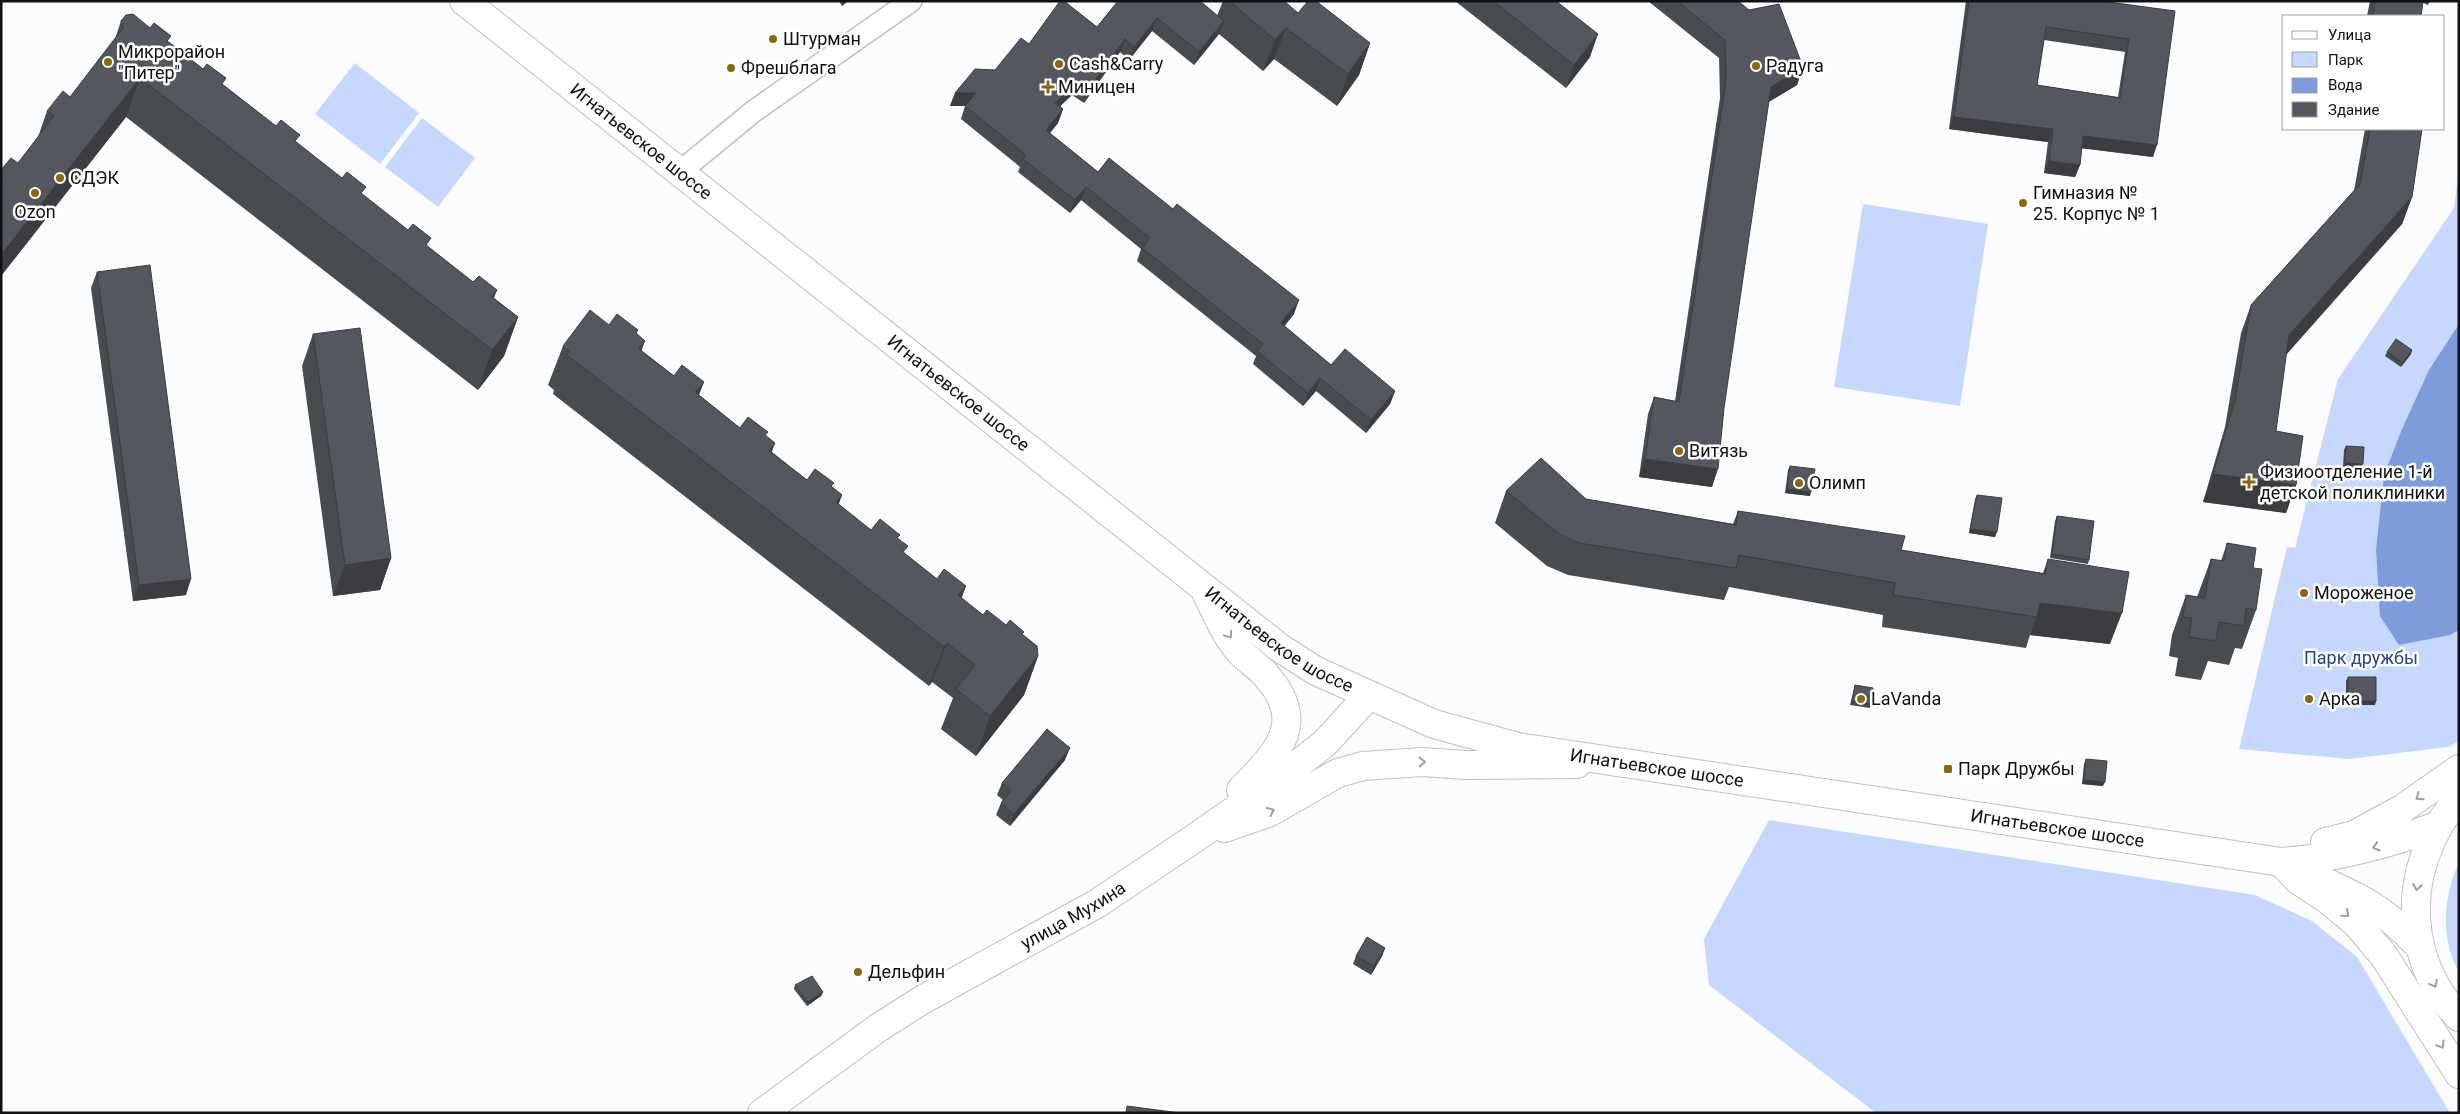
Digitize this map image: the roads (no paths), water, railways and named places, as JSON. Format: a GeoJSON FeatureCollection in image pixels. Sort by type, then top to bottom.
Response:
{"type":"FeatureCollection","features":[{"type":"Feature","properties":{"kind":"main road","name":"Игнатьевское шоссе"},"geometry":{"type":"LineString","coordinates":[[464,1],[631,135],[681,171],[1206,592],[1280,648],[1316,672],[1434,724],[1518,747],[2281,862]]}},
{"type":"Feature","properties":{"kind":"main road"},"geometry":{"type":"LineString","coordinates":[[1192,840],[1266,766],[1280,747],[1286,730],[1286,710],[1280,694],[1264,673],[1239,651],[1222,625],[1206,592]]}},
{"type":"Feature","properties":{"kind":"main road","name":"улица Мухина"},"geometry":{"type":"LineString","coordinates":[[762,1113],[878,1028],[922,1000],[1098,903],[1192,840],[1278,780],[1325,743],[1368,696]]}},
{"type":"Feature","properties":{"kind":"main road"},"geometry":{"type":"LineString","coordinates":[[1192,840],[1270,812],[1330,776],[1364,766],[1422,762],[1466,765],[1632,764]]}},
{"type":"Feature","properties":{"kind":"main road"},"geometry":{"type":"LineString","coordinates":[[2281,862],[2312,844],[2354,835],[2402,809],[2459,769]]}},
{"type":"Feature","properties":{"kind":"main road"},"geometry":{"type":"LineString","coordinates":[[2459,800],[2438,825],[2421,863],[2414,904],[2419,946],[2436,989],[2459,1017]]}},
{"type":"Feature","properties":{"kind":"main road"},"geometry":{"type":"LineString","coordinates":[[2281,862],[2366,850],[2438,825]]}},
{"type":"Feature","properties":{"kind":"main road"},"geometry":{"type":"LineString","coordinates":[[2281,862],[2362,898],[2392,919],[2419,946]]}},
{"type":"Feature","properties":{"kind":"main road"},"geometry":{"type":"LineString","coordinates":[[2281,862],[2298,880],[2327,898],[2357,924],[2384,956],[2459,1074]]}},
{"type":"Feature","properties":{"kind":"street"},"geometry":{"type":"LineString","coordinates":[[681,171],[754,111],[911,1]]}},
{"type":"Feature","properties":{"kind":"water"},"geometry":{"type":"Polygon","coordinates":[[[2459,324],[2459,630],[2450,635],[2399,645],[2380,616],[2376,550],[2384,475],[2402,429],[2429,370],[2459,324]]]}},
{"type":"Feature","properties":{"kind":"place","name":"Штурман"},"geometry":{"type":"Point","coordinates":[773,39]}},
{"type":"Feature","properties":{"kind":"place","name":"Микрорайон \"Питер\""},"geometry":{"type":"Point","coordinates":[108,62]}},
{"type":"Feature","properties":{"kind":"place","name":"Cash&Carry"},"geometry":{"type":"Point","coordinates":[1059,64]}},
{"type":"Feature","properties":{"kind":"place","name":"Радуга"},"geometry":{"type":"Point","coordinates":[1756,66]}},
{"type":"Feature","properties":{"kind":"place","name":"Фрешблага"},"geometry":{"type":"Point","coordinates":[731,68]}},
{"type":"Feature","properties":{"kind":"place","name":"Миницен"},"geometry":{"type":"Point","coordinates":[1048,87]}},
{"type":"Feature","properties":{"kind":"place","name":"СДЭК"},"geometry":{"type":"Point","coordinates":[60,178]}},
{"type":"Feature","properties":{"kind":"place","name":"Ozon"},"geometry":{"type":"Point","coordinates":[35,193]}},
{"type":"Feature","properties":{"kind":"place","name":"Гимназия № 25. Корпус № 1"},"geometry":{"type":"Point","coordinates":[2023,203]}},
{"type":"Feature","properties":{"kind":"place","name":"Витязь"},"geometry":{"type":"Point","coordinates":[1679,451]}},
{"type":"Feature","properties":{"kind":"place","name":"Физиоотделение 1-й детской поликлиники"},"geometry":{"type":"Point","coordinates":[2249,482]}},
{"type":"Feature","properties":{"kind":"place","name":"Олимп"},"geometry":{"type":"Point","coordinates":[1799,483]}},
{"type":"Feature","properties":{"kind":"place","name":"Мороженое"},"geometry":{"type":"Point","coordinates":[2304,593]}},
{"type":"Feature","properties":{"kind":"place","name":"LaVanda"},"geometry":{"type":"Point","coordinates":[1861,699]}},
{"type":"Feature","properties":{"kind":"place","name":"Арка"},"geometry":{"type":"Point","coordinates":[2309,699]}},
{"type":"Feature","properties":{"kind":"place","name":"Парк Дружбы"},"geometry":{"type":"Point","coordinates":[1948,769]}},
{"type":"Feature","properties":{"kind":"place","name":"Дельфин"},"geometry":{"type":"Point","coordinates":[858,972]}},
{"type":"Feature","properties":{"kind":"park label","name":"Парк дружбы"},"geometry":{"type":"Point","coordinates":[2361,658]}}]}
